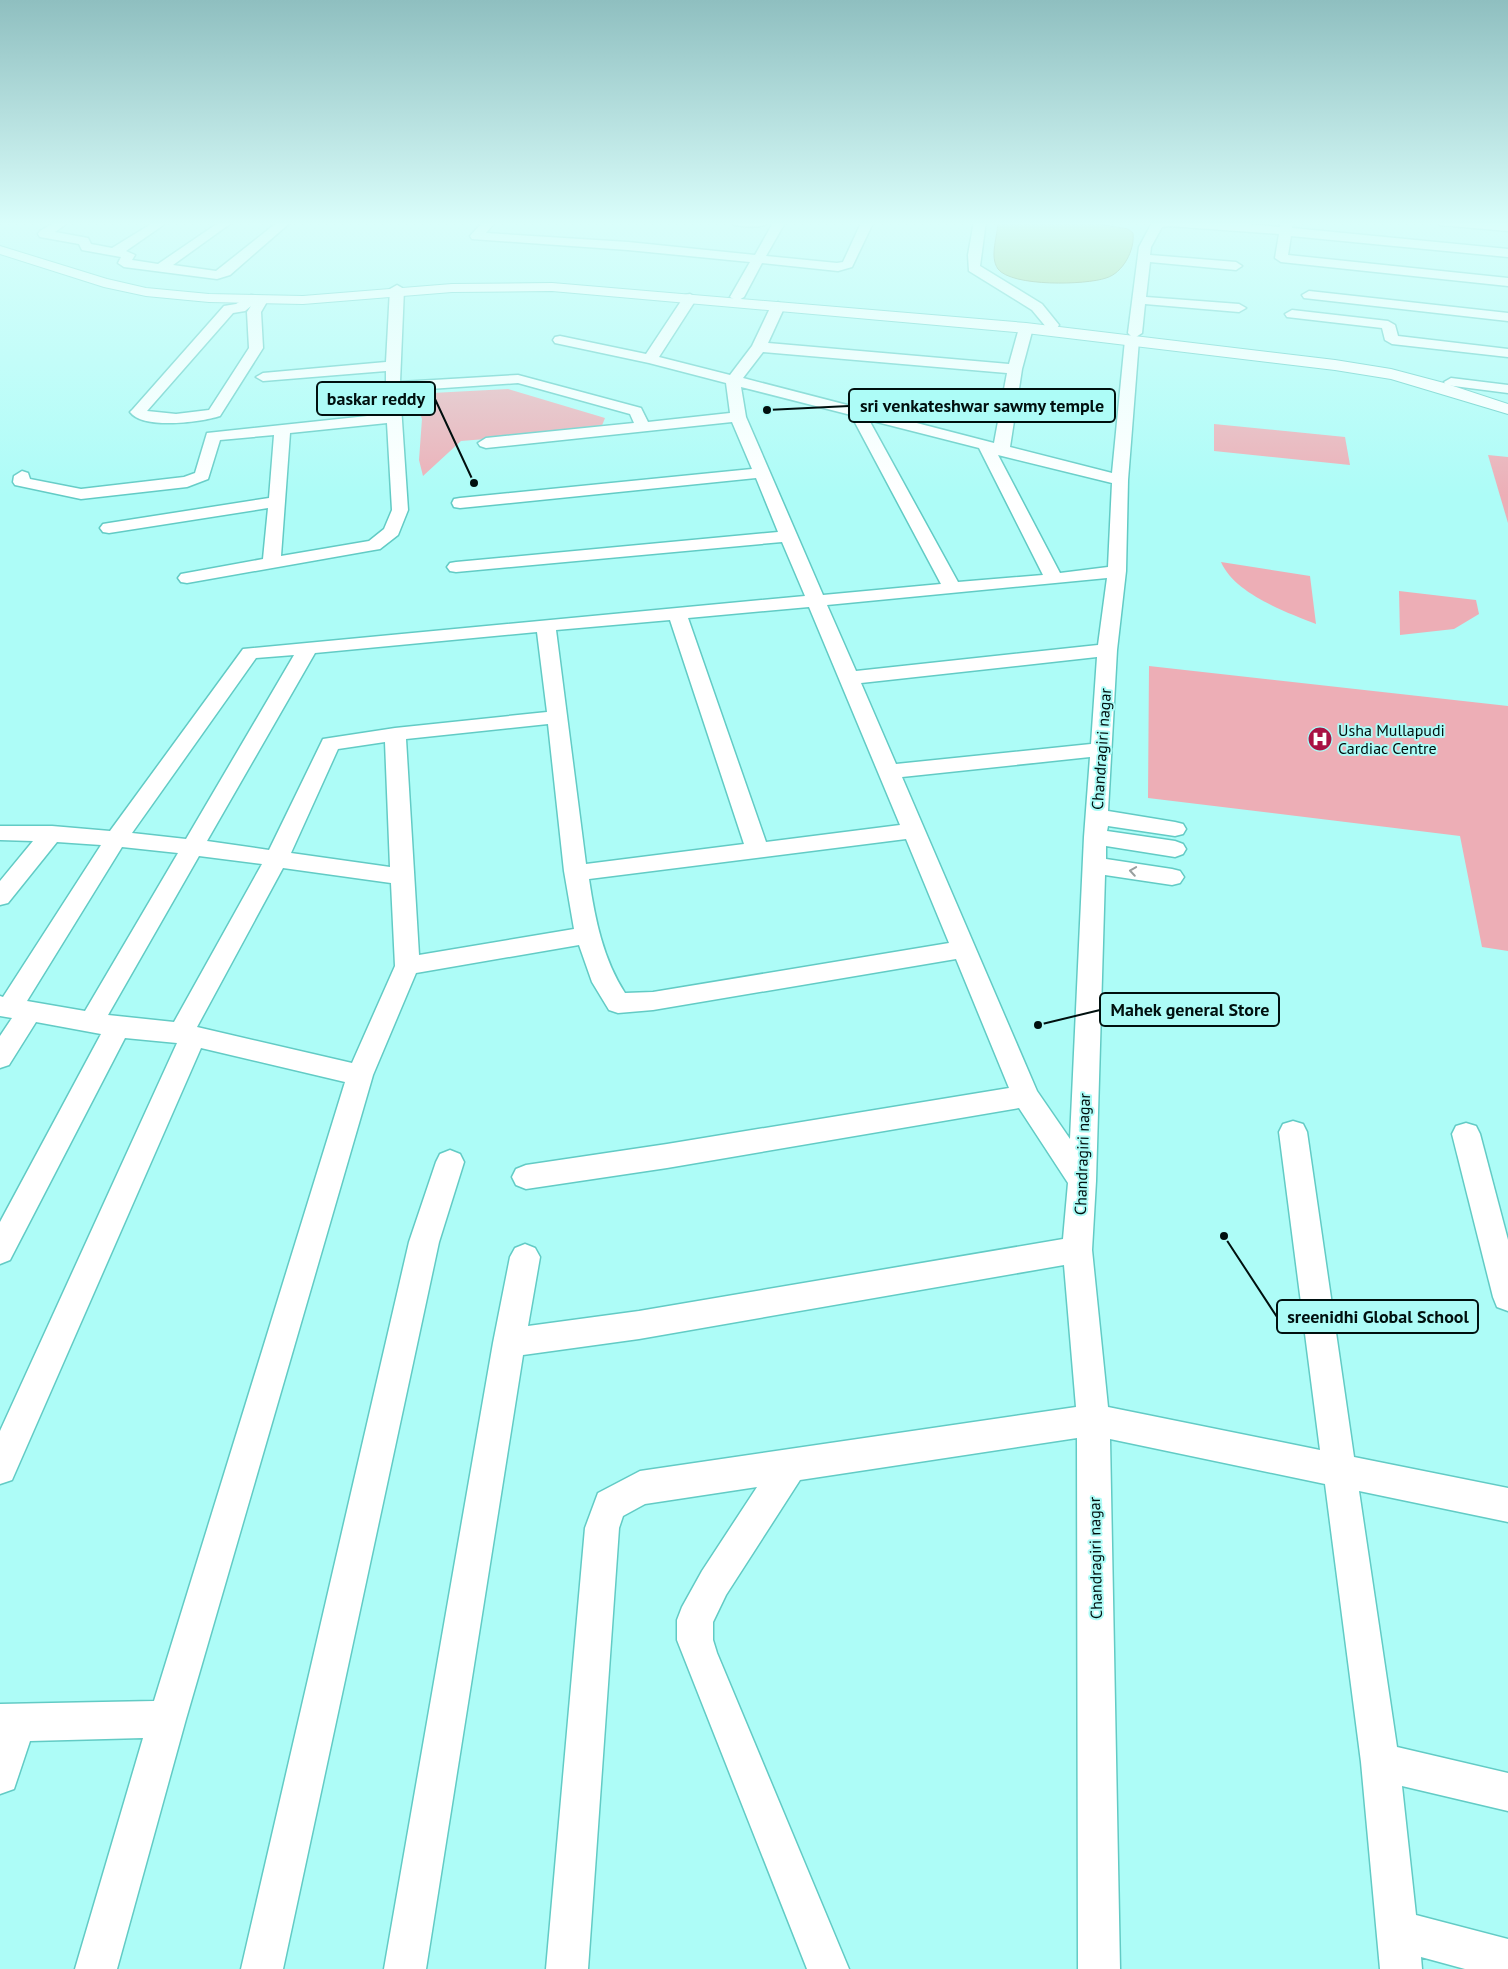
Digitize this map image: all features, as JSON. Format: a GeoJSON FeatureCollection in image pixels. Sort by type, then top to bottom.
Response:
{"type":"FeatureCollection","features":[{"type":"Feature","properties":{"kind":"main road"},"geometry":{"type":"LineString","coordinates":[[856,313],[1288,350],[1397,369],[1451,382],[1508,401]]}},
{"type":"Feature","properties":{"kind":"main road"},"geometry":{"type":"LineString","coordinates":[[916,313],[1052,325],[1391,374],[1438,386],[1508,409]]}},
{"type":"Feature","properties":{"kind":"street"},"geometry":{"type":"LineString","coordinates":[[226,313],[138,412],[141,415],[199,418],[215,413],[256,348],[253,313]]}},
{"type":"Feature","properties":{"kind":"street"},"geometry":{"type":"LineString","coordinates":[[187,578],[374,545],[392,531],[400,510],[392,387],[395,313]]}},
{"type":"Feature","properties":{"kind":"street"},"geometry":{"type":"LineString","coordinates":[[650,359],[680,313]]}},
{"type":"Feature","properties":{"kind":"street"},"geometry":{"type":"LineString","coordinates":[[775,313],[759,347],[733,381],[738,417],[1026,1096],[1082,1180]]}},
{"type":"Feature","properties":{"kind":"street"},"geometry":{"type":"LineString","coordinates":[[1042,313],[1052,325]]}},
{"type":"Feature","properties":{"kind":"street","name":"Chandragiri nagar"},"geometry":{"type":"LineString","coordinates":[[1099,1969],[1093,1420],[1077,1250],[1082,1180],[1094,865],[1107,650],[1117,571],[1120,480],[1137,313]]}},
{"type":"Feature","properties":{"kind":"street"},"geometry":{"type":"LineString","coordinates":[[1471,313],[1508,317]]}},
{"type":"Feature","properties":{"kind":"street"},"geometry":{"type":"LineString","coordinates":[[1292,314],[1388,325],[1392,340],[1508,353]]}},
{"type":"Feature","properties":{"kind":"street"},"geometry":{"type":"LineString","coordinates":[[1026,328],[994,449],[1054,579]]}},
{"type":"Feature","properties":{"kind":"street"},"geometry":{"type":"LineString","coordinates":[[560,340],[650,359],[1120,480]]}},
{"type":"Feature","properties":{"kind":"street"},"geometry":{"type":"LineString","coordinates":[[759,347],[1015,369]]}},
{"type":"Feature","properties":{"kind":"street"},"geometry":{"type":"LineString","coordinates":[[263,377],[393,366]]}},
{"type":"Feature","properties":{"kind":"street"},"geometry":{"type":"LineString","coordinates":[[392,387],[518,379],[636,411],[643,427]]}},
{"type":"Feature","properties":{"kind":"street"},"geometry":{"type":"LineString","coordinates":[[1451,382],[1508,389]]}},
{"type":"Feature","properties":{"kind":"street"},"geometry":{"type":"LineString","coordinates":[[858,414],[952,588]]}},
{"type":"Feature","properties":{"kind":"street"},"geometry":{"type":"LineString","coordinates":[[486,443],[738,417]]}},
{"type":"Feature","properties":{"kind":"street"},"geometry":{"type":"LineString","coordinates":[[22,476],[21,482],[81,494],[187,482],[202,476],[213,436],[282,431],[394,418]]}},
{"type":"Feature","properties":{"kind":"street"},"geometry":{"type":"LineString","coordinates":[[272,562],[282,431]]}},
{"type":"Feature","properties":{"kind":"street"},"geometry":{"type":"LineString","coordinates":[[460,503],[762,473]]}},
{"type":"Feature","properties":{"kind":"street"},"geometry":{"type":"LineString","coordinates":[[109,528],[277,502]]}},
{"type":"Feature","properties":{"kind":"street"},"geometry":{"type":"LineString","coordinates":[[456,567],[789,536]]}},
{"type":"Feature","properties":{"kind":"street"},"geometry":{"type":"LineString","coordinates":[[0,1058],[13,1009],[116,839],[250,653],[1054,579],[1117,571]]}},
{"type":"Feature","properties":{"kind":"street"},"geometry":{"type":"LineString","coordinates":[[677,614],[758,852]]}},
{"type":"Feature","properties":{"kind":"street"},"geometry":{"type":"LineString","coordinates":[[546,626],[577,873],[588,935],[605,987],[618,1003],[653,1001],[964,949]]}},
{"type":"Feature","properties":{"kind":"street"},"geometry":{"type":"LineString","coordinates":[[92,1022],[308,648]]}},
{"type":"Feature","properties":{"kind":"street"},"geometry":{"type":"LineString","coordinates":[[850,678],[1107,650]]}},
{"type":"Feature","properties":{"kind":"street"},"geometry":{"type":"LineString","coordinates":[[0,1468],[187,1034],[276,860],[330,744],[395,734],[558,717]]}},
{"type":"Feature","properties":{"kind":"street"},"geometry":{"type":"LineString","coordinates":[[96,1969],[167,1719],[360,1074],[407,966],[395,734]]}},
{"type":"Feature","properties":{"kind":"street"},"geometry":{"type":"LineString","coordinates":[[888,772],[1101,749]]}},
{"type":"Feature","properties":{"kind":"street"},"geometry":{"type":"LineString","coordinates":[[1096,827],[1175,839]]}},
{"type":"Feature","properties":{"kind":"street"},"geometry":{"type":"LineString","coordinates":[[577,873],[758,852],[913,831]]}},
{"type":"Feature","properties":{"kind":"street"},"geometry":{"type":"LineString","coordinates":[[0,832],[52,833],[193,847],[402,877]]}},
{"type":"Feature","properties":{"kind":"street"},"geometry":{"type":"LineString","coordinates":[[0,897],[52,833]]}},
{"type":"Feature","properties":{"kind":"street"},"geometry":{"type":"LineString","coordinates":[[1094,865],[1172,878]]}},
{"type":"Feature","properties":{"kind":"street"},"geometry":{"type":"LineString","coordinates":[[407,966],[588,935]]}},
{"type":"Feature","properties":{"kind":"street"},"geometry":{"type":"LineString","coordinates":[[13,1009],[118,1027],[187,1034],[360,1074]]}},
{"type":"Feature","properties":{"kind":"street"},"geometry":{"type":"LineString","coordinates":[[0,1251],[118,1027]]}},
{"type":"Feature","properties":{"kind":"street"},"geometry":{"type":"LineString","coordinates":[[526,1177],[667,1156],[1026,1096]]}},
{"type":"Feature","properties":{"kind":"street"},"geometry":{"type":"LineString","coordinates":[[1293,1132],[1380,1762],[1401,1969]]}},
{"type":"Feature","properties":{"kind":"street"},"geometry":{"type":"LineString","coordinates":[[1466,1134],[1508,1297]]}},
{"type":"Feature","properties":{"kind":"street"},"geometry":{"type":"LineString","coordinates":[[262,1969],[424,1242],[450,1162]]}},
{"type":"Feature","properties":{"kind":"street"},"geometry":{"type":"LineString","coordinates":[[508,1343],[639,1326],[1077,1250]]}},
{"type":"Feature","properties":{"kind":"street"},"geometry":{"type":"LineString","coordinates":[[405,1969],[508,1343],[525,1257]]}},
{"type":"Feature","properties":{"kind":"street"},"geometry":{"type":"LineString","coordinates":[[568,1969],[602,1528],[610,1505],[640,1488],[1093,1420],[1508,1505]]}},
{"type":"Feature","properties":{"kind":"street"},"geometry":{"type":"LineString","coordinates":[[790,1466],[714,1583],[695,1620],[694,1631],[699,1653],[828,1969]]}},
{"type":"Feature","properties":{"kind":"street"},"geometry":{"type":"LineString","coordinates":[[0,1775],[8,1724],[167,1719]]}},
{"type":"Feature","properties":{"kind":"street"},"geometry":{"type":"LineString","coordinates":[[1380,1762],[1508,1792]]}},
{"type":"Feature","properties":{"kind":"street"},"geometry":{"type":"LineString","coordinates":[[1397,1930],[1508,1960]]}},
{"type":"Feature","properties":{"kind":"shaded area"},"geometry":{"type":"Polygon","coordinates":[[[508,389],[605,418],[601,428],[461,441],[423,476],[419,460],[422,419],[413,394],[508,389]]]}},
{"type":"Feature","properties":{"kind":"shaded area"},"geometry":{"type":"Polygon","coordinates":[[[1214,424],[1345,437],[1350,465],[1214,451],[1214,424]]]}},
{"type":"Feature","properties":{"kind":"shaded area"},"geometry":{"type":"Polygon","coordinates":[[[1488,455],[1508,457],[1508,523],[1488,455]]]}},
{"type":"Feature","properties":{"kind":"shaded area"},"geometry":{"type":"Polygon","coordinates":[[[1221,562],[1310,576],[1316,624],[1276,608],[1249,593],[1228,573],[1221,562]]]}},
{"type":"Feature","properties":{"kind":"shaded area"},"geometry":{"type":"Polygon","coordinates":[[[1399,591],[1476,600],[1479,614],[1454,629],[1400,635],[1399,591]]]}},
{"type":"Feature","properties":{"kind":"shaded area"},"geometry":{"type":"Polygon","coordinates":[[[1149,666],[1508,706],[1508,951],[1482,947],[1460,836],[1148,798],[1149,666]]]}},
{"type":"Feature","properties":{"kind":"place","name":"sri venkateshwar sawmy temple"},"geometry":{"type":"Point","coordinates":[767,410]}},
{"type":"Feature","properties":{"kind":"place","name":"baskar reddy"},"geometry":{"type":"Point","coordinates":[474,483]}},
{"type":"Feature","properties":{"kind":"place","name":"Usha Mullapudi Cardiac Centre"},"geometry":{"type":"Point","coordinates":[1320,739]}},
{"type":"Feature","properties":{"kind":"place","name":"Mahek general Store"},"geometry":{"type":"Point","coordinates":[1038,1025]}},
{"type":"Feature","properties":{"kind":"place","name":"sreenidhi Global School"},"geometry":{"type":"Point","coordinates":[1224,1236]}}]}
